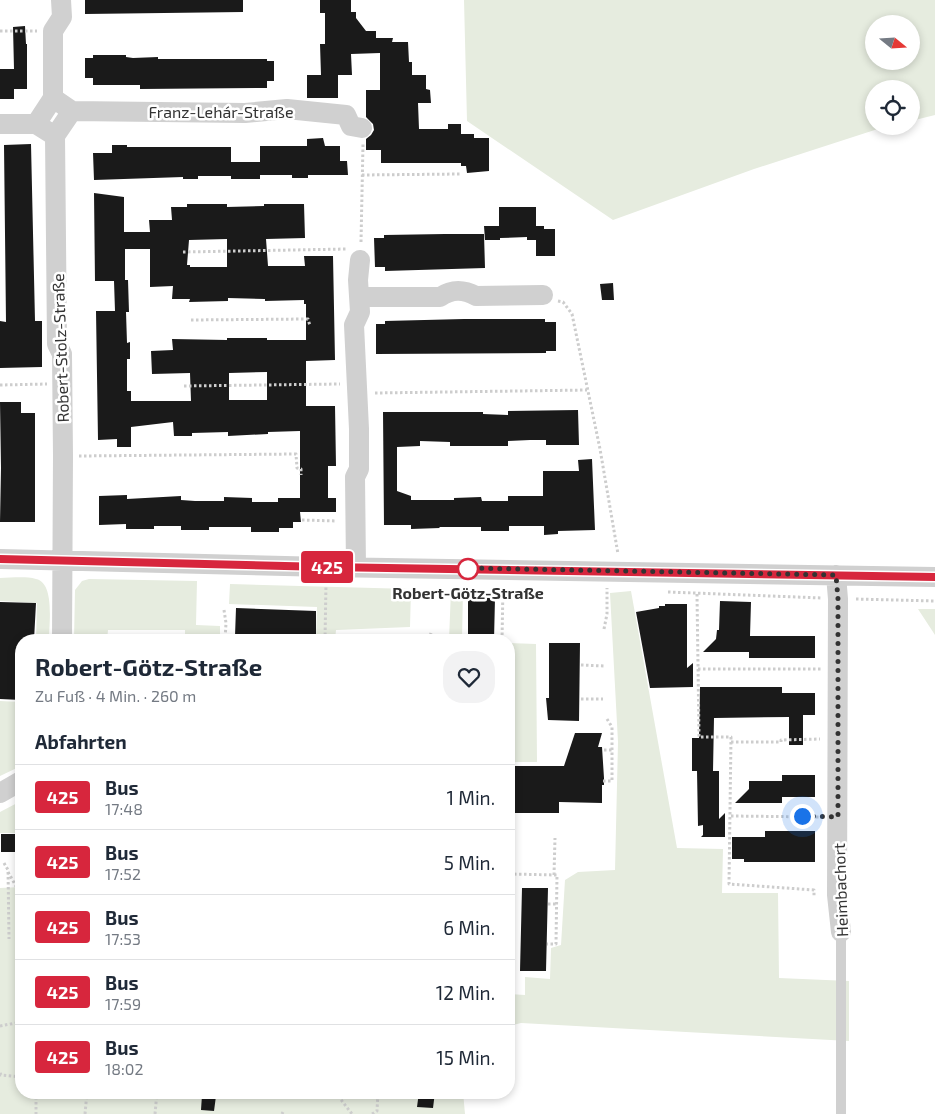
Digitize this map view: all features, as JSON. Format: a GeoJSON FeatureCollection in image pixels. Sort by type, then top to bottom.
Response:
{"type":"FeatureCollection","features":[{"type":"Feature","properties":{"kind":"street"},"geometry":{"type":"LineString","coordinates":[[36,124],[53,98],[53,31],[62,17],[62,0]]}},
{"type":"Feature","properties":{"kind":"street"},"geometry":{"type":"LineString","coordinates":[[0,124],[36,124],[55,136],[72,111],[53,98]]}},
{"type":"Feature","properties":{"kind":"street","name":"Franz-Lehár-Straße"},"geometry":{"type":"LineString","coordinates":[[72,111],[245,113],[287,109],[346,115],[351,126],[362,128]]}},
{"type":"Feature","properties":{"kind":"street","name":"Robert-Stolz-Straße"},"geometry":{"type":"LineString","coordinates":[[55,136],[57,344],[62,354],[62,634]]}},
{"type":"Feature","properties":{"kind":"street"},"geometry":{"type":"LineString","coordinates":[[356,253],[360,312],[354,325],[359,469],[355,477],[356,567]]}},
{"type":"Feature","properties":{"kind":"street"},"geometry":{"type":"LineString","coordinates":[[359,297],[440,297],[448,291],[466,290],[476,296],[543,295]]}},
{"type":"Feature","properties":{"kind":"street"},"geometry":{"type":"LineString","coordinates":[[0,559],[356,567],[614,576],[836,575],[935,577]]}},
{"type":"Feature","properties":{"kind":"street","name":"Heimbachort"},"geometry":{"type":"LineString","coordinates":[[836,575],[838,599],[837,896],[841,932]]}},
{"type":"Feature","properties":{"kind":"street"},"geometry":{"type":"LineString","coordinates":[[0,792],[15,784]]}},
{"type":"Feature","properties":{"kind":"lane","name":"Heimbachort"},"geometry":{"type":"LineString","coordinates":[[841,932],[841,1114]]}},
{"type":"Feature","properties":{"kind":"path"},"geometry":{"type":"LineString","coordinates":[[0,31],[53,31]]}},
{"type":"Feature","properties":{"kind":"path"},"geometry":{"type":"LineString","coordinates":[[183,252],[356,253],[361,243],[362,128]]}},
{"type":"Feature","properties":{"kind":"path"},"geometry":{"type":"LineString","coordinates":[[362,175],[460,174]]}},
{"type":"Feature","properties":{"kind":"path"},"geometry":{"type":"LineString","coordinates":[[543,295],[563,302],[572,314],[600,449],[614,576],[604,629]]}},
{"type":"Feature","properties":{"kind":"path"},"geometry":{"type":"LineString","coordinates":[[191,320],[308,319],[310,326]]}},
{"type":"Feature","properties":{"kind":"path"},"geometry":{"type":"LineString","coordinates":[[0,385],[62,384]]}},
{"type":"Feature","properties":{"kind":"path"},"geometry":{"type":"LineString","coordinates":[[184,386],[587,390]]}},
{"type":"Feature","properties":{"kind":"path"},"geometry":{"type":"LineString","coordinates":[[63,456],[296,454],[297,468],[301,469],[301,475]]}},
{"type":"Feature","properties":{"kind":"path"},"geometry":{"type":"LineString","coordinates":[[302,520],[356,521]]}},
{"type":"Feature","properties":{"kind":"path"},"geometry":{"type":"LineString","coordinates":[[325,634],[326,567]]}},
{"type":"Feature","properties":{"kind":"path"},"geometry":{"type":"LineString","coordinates":[[502,634],[503,580]]}},
{"type":"Feature","properties":{"kind":"path"},"geometry":{"type":"LineString","coordinates":[[697,594],[699,737],[731,737],[729,884],[814,890],[814,897]]}},
{"type":"Feature","properties":{"kind":"path"},"geometry":{"type":"LineString","coordinates":[[224,610],[226,634]]}},
{"type":"Feature","properties":{"kind":"path"},"geometry":{"type":"LineString","coordinates":[[581,665],[604,666]]}},
{"type":"Feature","properties":{"kind":"path"},"geometry":{"type":"LineString","coordinates":[[698,669],[838,669]]}},
{"type":"Feature","properties":{"kind":"path"},"geometry":{"type":"LineString","coordinates":[[581,699],[603,699]]}},
{"type":"Feature","properties":{"kind":"path"},"geometry":{"type":"LineString","coordinates":[[604,781],[612,781],[612,727],[607,719]]}},
{"type":"Feature","properties":{"kind":"path"},"geometry":{"type":"LineString","coordinates":[[731,742],[837,739]]}},
{"type":"Feature","properties":{"kind":"path"},"geometry":{"type":"LineString","coordinates":[[604,750],[612,750]]}},
{"type":"Feature","properties":{"kind":"path"},"geometry":{"type":"LineString","coordinates":[[730,816],[838,817]]}},
{"type":"Feature","properties":{"kind":"path"},"geometry":{"type":"LineString","coordinates":[[554,875],[555,838]]}},
{"type":"Feature","properties":{"kind":"path"},"geometry":{"type":"LineString","coordinates":[[4,863],[15,883]]}},
{"type":"Feature","properties":{"kind":"path"},"geometry":{"type":"LineString","coordinates":[[8,870],[9,939]]}},
{"type":"Feature","properties":{"kind":"path"},"geometry":{"type":"LineString","coordinates":[[515,874],[557,875],[556,944],[547,944]]}},
{"type":"Feature","properties":{"kind":"path"},"geometry":{"type":"LineString","coordinates":[[548,904],[556,904]]}},
{"type":"Feature","properties":{"kind":"path"},"geometry":{"type":"LineString","coordinates":[[0,1026],[15,1023]]}},
{"type":"Feature","properties":{"kind":"path"},"geometry":{"type":"LineString","coordinates":[[0,1073],[1,1075],[15,1076]]}},
{"type":"Feature","properties":{"kind":"path"},"geometry":{"type":"LineString","coordinates":[[36,1099],[36,1114]]}},
{"type":"Feature","properties":{"kind":"path"},"geometry":{"type":"LineString","coordinates":[[85,1114],[86,1099]]}},
{"type":"Feature","properties":{"kind":"path"},"geometry":{"type":"LineString","coordinates":[[155,1114],[156,1099]]}},
{"type":"Feature","properties":{"kind":"path"},"geometry":{"type":"LineString","coordinates":[[340,1099],[352,1114]]}},
{"type":"Feature","properties":{"kind":"path"},"geometry":{"type":"LineString","coordinates":[[372,1114],[377,1111],[378,1099]]}},
{"type":"Feature","properties":{"kind":"shaded area"},"geometry":{"type":"Polygon","coordinates":[[[464,0],[935,0],[935,115],[920,119],[920,80],[865,80],[865,133],[754,169],[613,220],[467,121],[464,0]]]}},
{"type":"Feature","properties":{"kind":"shaded area"},"geometry":{"type":"Polygon","coordinates":[[[0,578],[27,578],[42,582],[46,588],[50,605],[49,634],[36,634],[37,603],[0,601],[0,578]]]}},
{"type":"Feature","properties":{"kind":"shaded area"},"geometry":{"type":"Polygon","coordinates":[[[89,579],[197,581],[196,625],[220,626],[220,634],[185,634],[185,630],[108,630],[108,634],[74,634],[75,590],[82,581],[89,579]]]}},
{"type":"Feature","properties":{"kind":"shaded area"},"geometry":{"type":"Polygon","coordinates":[[[230,584],[411,589],[410,627],[336,630],[336,634],[316,634],[317,607],[229,604],[230,584]]]}},
{"type":"Feature","properties":{"kind":"shaded area"},"geometry":{"type":"Polygon","coordinates":[[[451,590],[463,590],[462,634],[449,634],[451,590]]]}},
{"type":"Feature","properties":{"kind":"shaded area"},"geometry":{"type":"Polygon","coordinates":[[[631,591],[677,848],[723,849],[722,893],[778,893],[779,978],[849,981],[849,1041],[521,1023],[515,1024],[515,994],[525,995],[525,977],[550,979],[551,948],[561,945],[565,880],[578,872],[615,870],[618,742],[610,593],[631,591]]]}},
{"type":"Feature","properties":{"kind":"shaded area"},"geometry":{"type":"Polygon","coordinates":[[[918,609],[935,609],[935,635],[918,609]]]}},
{"type":"Feature","properties":{"kind":"shaded area"},"geometry":{"type":"Polygon","coordinates":[[[515,643],[536,644],[537,762],[515,762],[515,643]]]}},
{"type":"Feature","properties":{"kind":"shaded area"},"geometry":{"type":"Polygon","coordinates":[[[0,701],[15,702],[15,769],[0,776],[0,701]]]}},
{"type":"Feature","properties":{"kind":"shaded area"},"geometry":{"type":"Polygon","coordinates":[[[15,804],[15,833],[0,833],[0,812],[15,804]]]}},
{"type":"Feature","properties":{"kind":"shaded area"},"geometry":{"type":"Polygon","coordinates":[[[15,887],[15,1099],[464,1099],[465,1114],[0,1114],[0,888],[15,887]]]}},
{"type":"Feature","properties":{"kind":"building"},"geometry":{"type":"Polygon","coordinates":[[[85,0],[243,0],[243,12],[85,14],[85,0]]]}},
{"type":"Feature","properties":{"kind":"building"},"geometry":{"type":"Polygon","coordinates":[[[320,0],[351,0],[351,12],[356,12],[356,18],[366,31],[376,31],[376,38],[393,38],[392,42],[408,42],[409,62],[412,62],[412,75],[426,75],[426,89],[430,90],[431,103],[418,103],[419,129],[448,129],[448,124],[461,124],[461,134],[474,134],[474,138],[489,138],[489,171],[467,173],[466,166],[461,166],[461,163],[381,163],[381,150],[366,150],[366,139],[374,130],[373,124],[366,117],[366,90],[380,90],[380,53],[351,54],[352,75],[338,75],[338,98],[307,98],[307,75],[321,75],[320,44],[325,44],[325,13],[320,13],[320,0]]]}},
{"type":"Feature","properties":{"kind":"building"},"geometry":{"type":"Polygon","coordinates":[[[25,26],[27,89],[14,89],[14,99],[0,99],[0,69],[14,69],[13,27],[25,26]]]}},
{"type":"Feature","properties":{"kind":"building"},"geometry":{"type":"Polygon","coordinates":[[[93,55],[126,55],[126,57],[133,58],[158,57],[158,59],[267,59],[267,61],[274,61],[274,81],[267,81],[267,88],[140,89],[140,85],[93,85],[93,78],[85,78],[85,58],[93,58],[93,55]]]}},
{"type":"Feature","properties":{"kind":"building"},"geometry":{"type":"Polygon","coordinates":[[[323,138],[325,146],[340,146],[340,161],[347,161],[348,175],[308,175],[308,178],[292,178],[292,175],[260,175],[260,179],[231,179],[231,176],[198,176],[198,179],[183,179],[183,177],[94,180],[93,153],[112,153],[112,145],[127,145],[127,147],[231,147],[231,162],[260,162],[260,146],[307,146],[307,139],[323,138]]]}},
{"type":"Feature","properties":{"kind":"building"},"geometry":{"type":"Polygon","coordinates":[[[31,144],[35,321],[42,321],[42,367],[0,368],[0,321],[6,322],[4,145],[31,144]]]}},
{"type":"Feature","properties":{"kind":"building"},"geometry":{"type":"Polygon","coordinates":[[[94,193],[124,197],[124,232],[150,232],[149,220],[172,220],[171,207],[187,207],[187,204],[227,204],[227,207],[264,206],[264,204],[304,204],[305,238],[266,239],[268,266],[305,266],[304,256],[333,256],[335,360],[306,361],[306,406],[335,406],[336,466],[328,466],[328,498],[336,498],[336,512],[300,512],[301,522],[293,522],[293,528],[279,528],[279,532],[251,532],[251,527],[209,527],[209,530],[181,530],[181,526],[154,526],[154,529],[126,529],[126,524],[99,525],[99,496],[127,495],[127,499],[181,496],[181,500],[195,501],[224,501],[224,497],[252,498],[252,502],[278,502],[278,498],[300,498],[300,431],[228,436],[228,432],[192,433],[192,436],[174,436],[173,422],[131,427],[131,447],[117,447],[117,439],[98,440],[96,311],[115,311],[114,281],[95,281],[94,193]],[[227,239],[189,240],[187,265],[190,265],[190,267],[227,267],[227,239]],[[125,249],[125,280],[128,280],[129,312],[126,312],[127,343],[130,342],[130,359],[127,359],[127,391],[131,391],[131,401],[191,401],[190,373],[152,374],[151,351],[173,350],[172,339],[227,340],[227,338],[267,338],[267,340],[306,340],[306,304],[304,304],[304,300],[265,301],[265,299],[228,298],[228,301],[189,302],[190,299],[172,299],[173,286],[150,287],[150,249],[125,249]],[[267,372],[229,373],[229,400],[267,400],[267,372]]]}},
{"type":"Feature","properties":{"kind":"building"},"geometry":{"type":"Polygon","coordinates":[[[499,207],[536,207],[536,226],[544,226],[544,229],[555,229],[555,256],[536,256],[536,240],[527,240],[527,237],[485,240],[484,226],[499,226],[499,207]]]}},
{"type":"Feature","properties":{"kind":"building"},"geometry":{"type":"Polygon","coordinates":[[[484,234],[485,268],[385,271],[385,267],[375,267],[374,238],[384,238],[384,235],[484,234]]]}},
{"type":"Feature","properties":{"kind":"building"},"geometry":{"type":"Polygon","coordinates":[[[613,283],[614,300],[602,300],[600,284],[613,283]]]}},
{"type":"Feature","properties":{"kind":"building"},"geometry":{"type":"Polygon","coordinates":[[[545,319],[545,322],[556,322],[556,351],[546,351],[546,353],[376,354],[376,324],[385,324],[385,321],[545,319]]]}},
{"type":"Feature","properties":{"kind":"building"},"geometry":{"type":"Polygon","coordinates":[[[0,402],[21,402],[21,413],[35,413],[35,522],[0,522],[0,402]]]}},
{"type":"Feature","properties":{"kind":"building"},"geometry":{"type":"Polygon","coordinates":[[[578,410],[579,445],[546,445],[546,440],[530,440],[508,441],[508,446],[450,446],[450,442],[420,441],[420,446],[397,447],[397,491],[411,496],[411,500],[454,500],[454,498],[481,497],[482,501],[508,501],[508,496],[543,496],[543,471],[579,471],[578,460],[592,459],[595,530],[558,531],[558,534],[544,535],[544,526],[509,526],[509,531],[481,531],[481,527],[411,529],[411,525],[384,525],[383,412],[483,412],[483,414],[508,415],[508,411],[578,410]]]}},
{"type":"Feature","properties":{"kind":"building"},"geometry":{"type":"Polygon","coordinates":[[[468,597],[495,598],[494,634],[468,634],[468,597]]]}},
{"type":"Feature","properties":{"kind":"building"},"geometry":{"type":"Polygon","coordinates":[[[720,601],[751,602],[750,636],[815,636],[815,658],[749,658],[749,652],[703,652],[716,639],[717,630],[719,630],[720,601]]]}},
{"type":"Feature","properties":{"kind":"building"},"geometry":{"type":"Polygon","coordinates":[[[0,602],[36,603],[34,634],[15,634],[15,700],[0,699],[0,602]]]}},
{"type":"Feature","properties":{"kind":"building"},"geometry":{"type":"Polygon","coordinates":[[[665,604],[687,604],[687,668],[693,663],[693,687],[650,688],[636,612],[659,608],[659,606],[665,606],[665,604]]]}},
{"type":"Feature","properties":{"kind":"building"},"geometry":{"type":"Polygon","coordinates":[[[236,608],[316,611],[316,634],[235,634],[236,608]]]}},
{"type":"Feature","properties":{"kind":"building"},"geometry":{"type":"Polygon","coordinates":[[[549,643],[580,643],[579,721],[548,720],[546,698],[549,698],[549,643]]]}},
{"type":"Feature","properties":{"kind":"building"},"geometry":{"type":"Polygon","coordinates":[[[700,687],[782,687],[782,693],[815,693],[815,715],[803,715],[803,745],[789,745],[789,717],[714,718],[713,771],[719,771],[719,819],[725,813],[725,837],[701,837],[703,835],[703,825],[698,826],[697,771],[692,771],[692,738],[699,738],[700,687]]]}},
{"type":"Feature","properties":{"kind":"building"},"geometry":{"type":"Polygon","coordinates":[[[575,733],[602,733],[598,747],[602,747],[604,785],[602,785],[602,803],[559,802],[559,813],[515,813],[515,766],[564,766],[575,733]]]}},
{"type":"Feature","properties":{"kind":"building"},"geometry":{"type":"Polygon","coordinates":[[[782,775],[815,775],[815,797],[782,797],[782,803],[735,803],[749,789],[749,781],[782,781],[782,775]]]}},
{"type":"Feature","properties":{"kind":"building"},"geometry":{"type":"Polygon","coordinates":[[[765,831],[815,831],[815,862],[744,862],[744,859],[732,859],[732,837],[765,837],[765,831]]]}},
{"type":"Feature","properties":{"kind":"building"},"geometry":{"type":"Polygon","coordinates":[[[1,834],[15,834],[15,852],[1,852],[1,834]]]}},
{"type":"Feature","properties":{"kind":"building"},"geometry":{"type":"Polygon","coordinates":[[[522,888],[548,888],[546,971],[520,971],[522,888]]]}},
{"type":"Feature","properties":{"kind":"building"},"geometry":{"type":"Polygon","coordinates":[[[202,1099],[216,1099],[214,1111],[201,1110],[202,1099]]]}},
{"type":"Feature","properties":{"kind":"building"},"geometry":{"type":"Polygon","coordinates":[[[418,1099],[434,1099],[433,1108],[417,1107],[418,1099]]]}},
{"type":"Feature","properties":{"kind":"bus line","name":"425"},"geometry":{"type":"LineString","coordinates":[[0,559],[326,567],[935,577]]}},
{"type":"Feature","properties":{"kind":"place","name":"Robert-Götz-Straße"},"geometry":{"type":"Point","coordinates":[468,569]}},
{"type":"Feature","properties":{"kind":"route"},"geometry":{"type":"LineString","coordinates":[[468,569],[466,568],[836,575],[838,599],[838,817],[802,816]]}}]}
